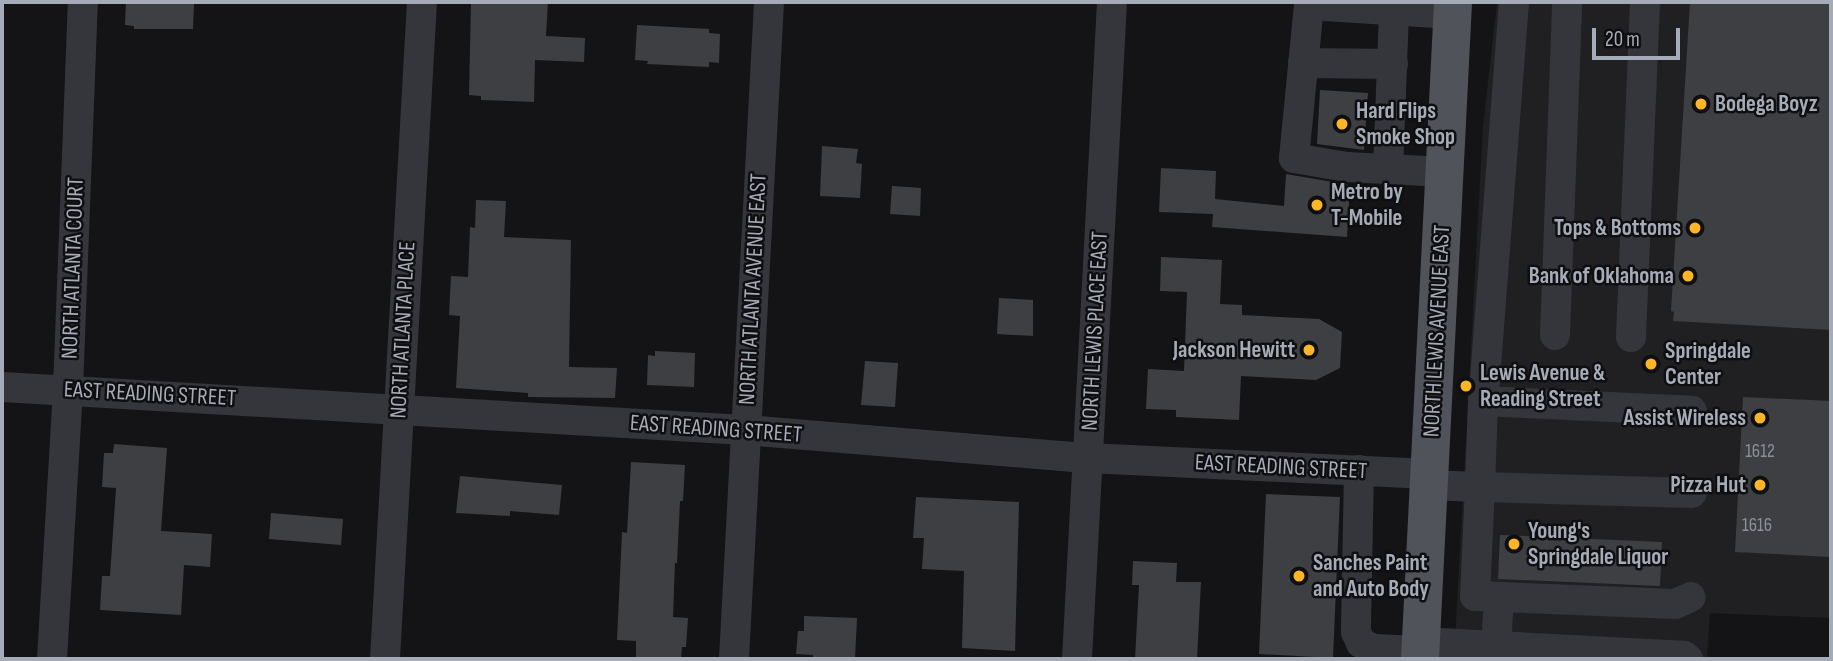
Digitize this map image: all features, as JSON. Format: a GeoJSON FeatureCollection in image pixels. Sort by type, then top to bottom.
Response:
{"type":"FeatureCollection","features":[{"type":"Feature","properties":{"kind":"main road","name":"NORTH LEWIS AVENUE EAST"},"geometry":{"type":"LineString","coordinates":[[1420,651],[1446,172],[1452,8]]}},
{"type":"Feature","properties":{"kind":"street","name":"NORTH ATLANTA COURT"},"geometry":{"type":"LineString","coordinates":[[52,659],[68,389],[83,2]]}},
{"type":"Feature","properties":{"kind":"street","name":"NORTH ATLANTA PLACE"},"geometry":{"type":"LineString","coordinates":[[384,659],[422,2]]}},
{"type":"Feature","properties":{"kind":"street","name":"NORTH ATLANTA AVENUE EAST"},"geometry":{"type":"LineString","coordinates":[[734,659],[769,2]]}},
{"type":"Feature","properties":{"kind":"street","name":"NORTH LEWIS PLACE EAST"},"geometry":{"type":"LineString","coordinates":[[1077,659],[1112,2]]}},
{"type":"Feature","properties":{"kind":"street"},"geometry":{"type":"LineString","coordinates":[[1514,2],[1483,401],[1475,596],[1675,604],[1691,597]]}},
{"type":"Feature","properties":{"kind":"street"},"geometry":{"type":"LineString","coordinates":[[1555,335],[1567,2]]}},
{"type":"Feature","properties":{"kind":"street"},"geometry":{"type":"LineString","coordinates":[[1631,337],[1645,2]]}},
{"type":"Feature","properties":{"kind":"street"},"geometry":{"type":"LineString","coordinates":[[1446,172],[1347,167],[1294,158],[1309,4],[1394,11],[1452,8]]}},
{"type":"Feature","properties":{"kind":"street"},"geometry":{"type":"LineString","coordinates":[[1388,169],[1394,11]]}},
{"type":"Feature","properties":{"kind":"street"},"geometry":{"type":"LineString","coordinates":[[1303,63],[1393,65]]}},
{"type":"Feature","properties":{"kind":"street","name":"EAST READING STREET"},"geometry":{"type":"LineString","coordinates":[[2,387],[746,430],[1088,458],[1359,470],[1480,487],[1692,493]]}},
{"type":"Feature","properties":{"kind":"street"},"geometry":{"type":"LineString","coordinates":[[1483,401],[1692,411]]}},
{"type":"Feature","properties":{"kind":"street"},"geometry":{"type":"LineString","coordinates":[[1359,470],[1356,632],[1361,643],[1374,649],[1420,651],[1496,646],[1684,656],[1688,659]]}},
{"type":"Feature","properties":{"kind":"street"},"geometry":{"type":"LineString","coordinates":[[1496,646],[1499,597]]}},
{"type":"Feature","properties":{"kind":"shaded area","name":"Springdale Center"},"geometry":{"type":"Polygon","coordinates":[[[1497,2],[1831,2],[1831,618],[1710,613],[1707,659],[1454,659],[1483,127],[1497,2]]]}},
{"type":"Feature","properties":{"kind":"building"},"geometry":{"type":"Polygon","coordinates":[[[126,2],[194,4],[193,29],[134,29],[134,26],[125,25],[126,2]]]}},
{"type":"Feature","properties":{"kind":"building"},"geometry":{"type":"Polygon","coordinates":[[[471,2],[548,2],[546,36],[585,38],[584,62],[535,60],[534,102],[481,100],[481,96],[469,95],[471,2]]]}},
{"type":"Feature","properties":{"kind":"building"},"geometry":{"type":"Polygon","coordinates":[[[1690,2],[1831,2],[1831,330],[1673,321],[1674,312],[1671,311],[1690,2]]]}},
{"type":"Feature","properties":{"kind":"building"},"geometry":{"type":"Polygon","coordinates":[[[637,25],[709,29],[709,33],[720,34],[719,63],[709,62],[709,67],[647,64],[648,61],[635,60],[637,25]]]}},
{"type":"Feature","properties":{"kind":"building","name":"Hard Flips Smoke Shop"},"geometry":{"type":"Polygon","coordinates":[[[1320,90],[1368,93],[1364,150],[1317,144],[1320,90]]]}},
{"type":"Feature","properties":{"kind":"building"},"geometry":{"type":"Polygon","coordinates":[[[822,146],[858,149],[856,163],[862,164],[860,198],[820,196],[822,146]]]}},
{"type":"Feature","properties":{"kind":"building"},"geometry":{"type":"Polygon","coordinates":[[[1161,168],[1216,171],[1215,199],[1284,206],[1286,174],[1350,185],[1347,237],[1212,227],[1213,214],[1159,212],[1161,168]]]}},
{"type":"Feature","properties":{"kind":"building"},"geometry":{"type":"Polygon","coordinates":[[[892,186],[921,188],[920,216],[890,214],[892,186]]]}},
{"type":"Feature","properties":{"kind":"building"},"geometry":{"type":"Polygon","coordinates":[[[476,200],[506,201],[504,237],[571,240],[569,367],[617,368],[615,398],[528,397],[528,393],[456,388],[460,316],[449,315],[451,276],[468,277],[470,227],[475,228],[476,200]]]}},
{"type":"Feature","properties":{"kind":"building"},"geometry":{"type":"Polygon","coordinates":[[[1161,257],[1222,260],[1220,304],[1242,305],[1242,315],[1319,319],[1342,332],[1340,368],[1316,380],[1241,376],[1239,420],[1176,417],[1176,410],[1146,409],[1148,369],[1184,371],[1187,292],[1160,291],[1161,257]]]}},
{"type":"Feature","properties":{"kind":"building"},"geometry":{"type":"Polygon","coordinates":[[[999,298],[1033,300],[1033,336],[997,334],[999,298]]]}},
{"type":"Feature","properties":{"kind":"building"},"geometry":{"type":"Polygon","coordinates":[[[655,351],[695,353],[694,387],[647,385],[648,355],[655,356],[655,351]]]}},
{"type":"Feature","properties":{"kind":"building"},"geometry":{"type":"Polygon","coordinates":[[[865,361],[898,363],[895,407],[861,405],[865,361]]]}},
{"type":"Feature","properties":{"kind":"building"},"geometry":{"type":"Polygon","coordinates":[[[1743,397],[1831,401],[1831,557],[1735,552],[1743,397]]]}},
{"type":"Feature","properties":{"kind":"building"},"geometry":{"type":"Polygon","coordinates":[[[114,444],[167,448],[161,531],[212,534],[210,567],[184,565],[181,615],[100,610],[102,576],[110,576],[116,488],[102,487],[104,453],[113,453],[114,444]]]}},
{"type":"Feature","properties":{"kind":"building"},"geometry":{"type":"Polygon","coordinates":[[[631,462],[685,465],[675,563],[673,617],[688,618],[686,647],[682,647],[681,659],[636,659],[636,641],[617,640],[622,532],[627,533],[631,462]]]}},
{"type":"Feature","properties":{"kind":"building"},"geometry":{"type":"Polygon","coordinates":[[[460,476],[562,485],[559,515],[510,511],[510,516],[456,513],[460,476]]]}},
{"type":"Feature","properties":{"kind":"building","name":"Sanches Paint and Auto Body"},"geometry":{"type":"Polygon","coordinates":[[[1266,494],[1340,497],[1333,658],[1259,654],[1266,494]]]}},
{"type":"Feature","properties":{"kind":"building"},"geometry":{"type":"Polygon","coordinates":[[[916,497],[1019,502],[1015,651],[962,648],[964,571],[922,569],[924,538],[913,538],[916,497]]]}},
{"type":"Feature","properties":{"kind":"building"},"geometry":{"type":"Polygon","coordinates":[[[271,513],[343,519],[341,545],[269,539],[271,513]]]}},
{"type":"Feature","properties":{"kind":"building"},"geometry":{"type":"Polygon","coordinates":[[[1500,535],[1662,542],[1660,586],[1498,579],[1500,535]]]}},
{"type":"Feature","properties":{"kind":"building"},"geometry":{"type":"Polygon","coordinates":[[[1133,561],[1177,563],[1176,582],[1201,582],[1197,659],[1135,659],[1139,585],[1132,585],[1133,561]]]}},
{"type":"Feature","properties":{"kind":"building"},"geometry":{"type":"Polygon","coordinates":[[[804,616],[857,618],[855,659],[813,659],[813,655],[796,654],[798,631],[804,631],[804,616]]]}},
{"type":"Feature","properties":{"kind":"place","name":"Bodega Boyz"},"geometry":{"type":"Point","coordinates":[1701,104]}},
{"type":"Feature","properties":{"kind":"place","name":"Hard Flips Smoke Shop"},"geometry":{"type":"Point","coordinates":[1342,124]}},
{"type":"Feature","properties":{"kind":"place","name":"Metro by T-Mobile"},"geometry":{"type":"Point","coordinates":[1317,205]}},
{"type":"Feature","properties":{"kind":"place","name":"Tops & Bottoms"},"geometry":{"type":"Point","coordinates":[1695,228]}},
{"type":"Feature","properties":{"kind":"place","name":"Bank of Oklahoma"},"geometry":{"type":"Point","coordinates":[1688,276]}},
{"type":"Feature","properties":{"kind":"place","name":"Jackson Hewitt"},"geometry":{"type":"Point","coordinates":[1309,350]}},
{"type":"Feature","properties":{"kind":"place","name":"Springdale Center"},"geometry":{"type":"Point","coordinates":[1651,364]}},
{"type":"Feature","properties":{"kind":"place","name":"Lewis Avenue & Reading Street"},"geometry":{"type":"Point","coordinates":[1466,386]}},
{"type":"Feature","properties":{"kind":"place","name":"Assist Wireless"},"geometry":{"type":"Point","coordinates":[1760,418]}},
{"type":"Feature","properties":{"kind":"place","name":"Pizza Hut"},"geometry":{"type":"Point","coordinates":[1760,485]}},
{"type":"Feature","properties":{"kind":"place","name":"Young's Springdale Liquor"},"geometry":{"type":"Point","coordinates":[1514,544]}},
{"type":"Feature","properties":{"kind":"place","name":"Sanches Paint and Auto Body"},"geometry":{"type":"Point","coordinates":[1299,576]}}]}
